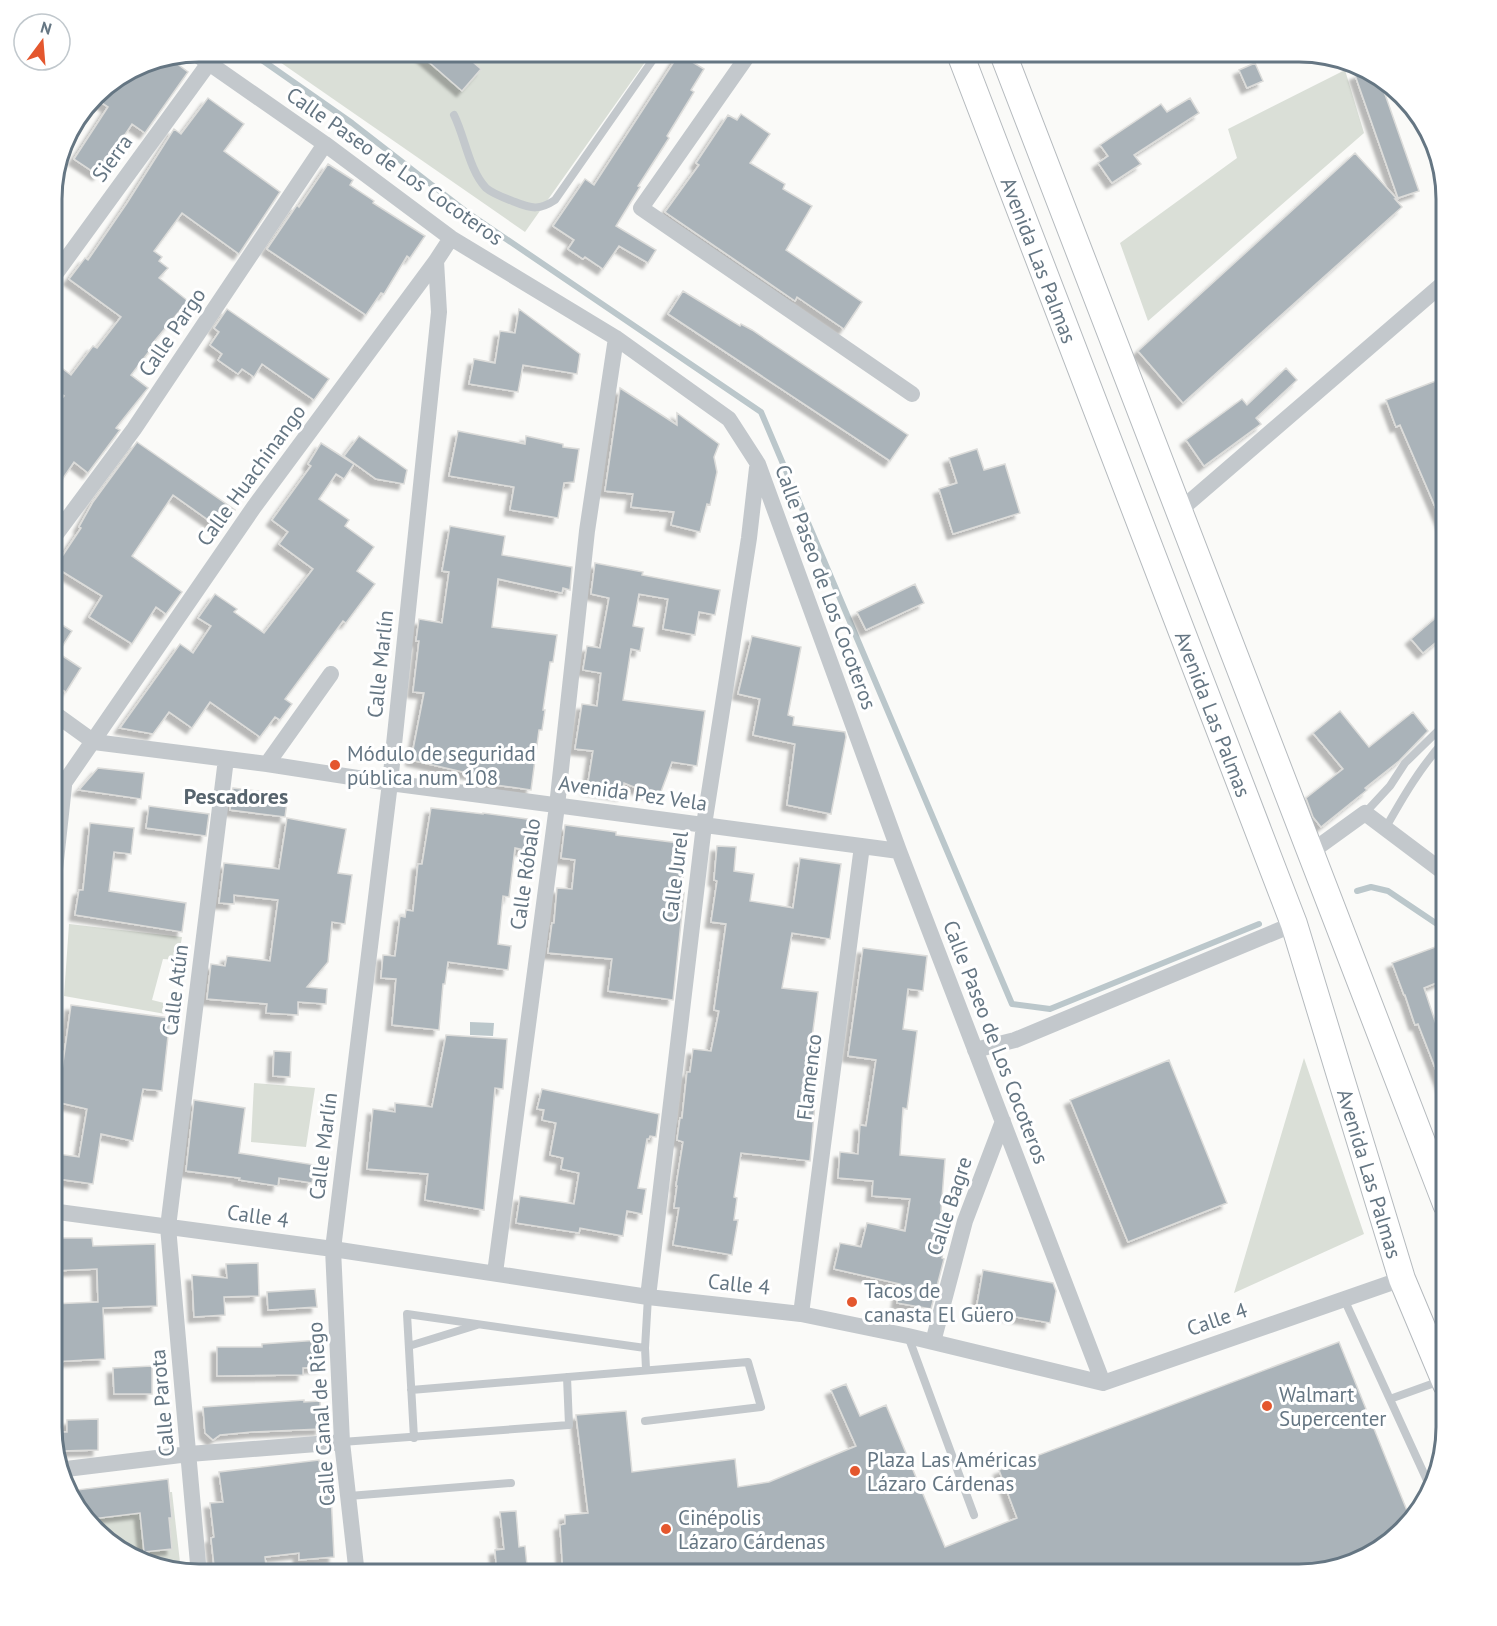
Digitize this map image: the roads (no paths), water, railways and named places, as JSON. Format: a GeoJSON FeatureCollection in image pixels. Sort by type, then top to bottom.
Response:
{"type":"FeatureCollection","features":[{"type":"Feature","properties":{"kind":"main road","name":"Avenida Las Palmas"},"geometry":{"type":"LineString","coordinates":[[963,62],[1294,924],[1402,1279],[1436,1360]]}},
{"type":"Feature","properties":{"kind":"main road","name":"Avenida Las Palmas"},"geometry":{"type":"LineString","coordinates":[[1006,62],[1436,1178]]}},
{"type":"Feature","properties":{"kind":"street"},"geometry":{"type":"LineString","coordinates":[[743,62],[641,208],[912,394]]}},
{"type":"Feature","properties":{"kind":"street","name":"Calle Paseo de Los Cocoteros"},"geometry":{"type":"LineString","coordinates":[[209,63],[326,144],[451,238],[616,338],[729,418],[758,464],[899,851],[1103,1383]]}},
{"type":"Feature","properties":{"kind":"street","name":"Sierra"},"geometry":{"type":"LineString","coordinates":[[62,265],[209,63]]}},
{"type":"Feature","properties":{"kind":"street","name":"Calle Pargo"},"geometry":{"type":"LineString","coordinates":[[62,526],[134,429],[326,144]]}},
{"type":"Feature","properties":{"kind":"street","name":"Calle Huachinango"},"geometry":{"type":"LineString","coordinates":[[62,788],[254,507],[451,238]]}},
{"type":"Feature","properties":{"kind":"street","name":"Calle Marlín"},"geometry":{"type":"LineString","coordinates":[[333,1249],[390,783],[439,312],[436,261]]}},
{"type":"Feature","properties":{"kind":"street"},"geometry":{"type":"LineString","coordinates":[[1179,511],[1436,290]]}},
{"type":"Feature","properties":{"kind":"street","name":"Calle Róbalo"},"geometry":{"type":"LineString","coordinates":[[495,1273],[557,806],[587,531],[616,338]]}},
{"type":"Feature","properties":{"kind":"street","name":"Calle Jurel"},"geometry":{"type":"LineString","coordinates":[[648,1297],[704,825],[749,538],[758,464]]}},
{"type":"Feature","properties":{"kind":"street"},"geometry":{"type":"LineString","coordinates":[[267,764],[331,674]]}},
{"type":"Feature","properties":{"kind":"street","name":"Avenida Pez Vela"},"geometry":{"type":"LineString","coordinates":[[62,719],[94,742],[899,851]]}},
{"type":"Feature","properties":{"kind":"street","name":"Calle Atún"},"geometry":{"type":"LineString","coordinates":[[168,1227],[226,759]]}},
{"type":"Feature","properties":{"kind":"street"},"geometry":{"type":"LineString","coordinates":[[62,804],[64,785]]}},
{"type":"Feature","properties":{"kind":"street"},"geometry":{"type":"LineString","coordinates":[[1311,852],[1365,813],[1436,867]]}},
{"type":"Feature","properties":{"kind":"street","name":"Flamenco"},"geometry":{"type":"LineString","coordinates":[[801,1314],[862,846]]}},
{"type":"Feature","properties":{"kind":"street"},"geometry":{"type":"LineString","coordinates":[[975,1050],[1015,1041],[1294,924]]}},
{"type":"Feature","properties":{"kind":"street","name":"Calle Bagre"},"geometry":{"type":"LineString","coordinates":[[933,1341],[965,1221],[1003,1121]]}},
{"type":"Feature","properties":{"kind":"street","name":"Calle 4"},"geometry":{"type":"LineString","coordinates":[[62,1213],[333,1249],[648,1297],[801,1314],[933,1341],[1103,1383],[1402,1279]]}},
{"type":"Feature","properties":{"kind":"street","name":"Calle Parota"},"geometry":{"type":"LineString","coordinates":[[168,1227],[198,1564]]}},
{"type":"Feature","properties":{"kind":"street","name":"Calle Canal de Riego"},"geometry":{"type":"LineString","coordinates":[[333,1249],[342,1442],[356,1564]]}},
{"type":"Feature","properties":{"kind":"street"},"geometry":{"type":"LineString","coordinates":[[68,1469],[189,1454],[342,1442]]}},
{"type":"Feature","properties":{"kind":"lane"},"geometry":{"type":"LineString","coordinates":[[454,115],[479,178],[488,189],[528,207],[544,207],[555,200],[651,62]]}},
{"type":"Feature","properties":{"kind":"lane"},"geometry":{"type":"LineString","coordinates":[[1365,813],[1390,786],[1405,763],[1436,733]]}},
{"type":"Feature","properties":{"kind":"lane"},"geometry":{"type":"LineString","coordinates":[[1385,829],[1414,778],[1436,750]]}},
{"type":"Feature","properties":{"kind":"lane"},"geometry":{"type":"LineString","coordinates":[[646,1369],[648,1297]]}},
{"type":"Feature","properties":{"kind":"lane"},"geometry":{"type":"LineString","coordinates":[[1344,1299],[1390,1399],[1428,1472]]}},
{"type":"Feature","properties":{"kind":"lane"},"geometry":{"type":"LineString","coordinates":[[414,1438],[407,1314],[645,1348]]}},
{"type":"Feature","properties":{"kind":"lane"},"geometry":{"type":"LineString","coordinates":[[409,1346],[479,1324]]}},
{"type":"Feature","properties":{"kind":"lane"},"geometry":{"type":"LineString","coordinates":[[908,1336],[974,1515]]}},
{"type":"Feature","properties":{"kind":"lane"},"geometry":{"type":"LineString","coordinates":[[411,1390],[748,1362],[761,1407],[645,1421]]}},
{"type":"Feature","properties":{"kind":"lane"},"geometry":{"type":"LineString","coordinates":[[342,1442],[569,1425],[567,1377]]}},
{"type":"Feature","properties":{"kind":"lane"},"geometry":{"type":"LineString","coordinates":[[1390,1399],[1436,1385]]}},
{"type":"Feature","properties":{"kind":"lane"},"geometry":{"type":"LineString","coordinates":[[349,1496],[511,1483]]}},
{"type":"Feature","properties":{"kind":"waterway"},"geometry":{"type":"LineString","coordinates":[[265,62],[352,123],[468,213],[761,412],[1012,1004],[1050,1009],[1259,924]]}},
{"type":"Feature","properties":{"kind":"waterway"},"geometry":{"type":"LineString","coordinates":[[1357,891],[1371,887],[1388,891],[1436,923]]}},
{"type":"Feature","properties":{"kind":"place","name":"Módulo de seguridad pública num 108"},"geometry":{"type":"Point","coordinates":[335,765]}},
{"type":"Feature","properties":{"kind":"place","name":"Tacos de canasta El Güero"},"geometry":{"type":"Point","coordinates":[852,1302]}},
{"type":"Feature","properties":{"kind":"place","name":"Walmart Supercenter"},"geometry":{"type":"Point","coordinates":[1267,1406]}},
{"type":"Feature","properties":{"kind":"place","name":"Plaza Las Américas Lázaro Cárdenas"},"geometry":{"type":"Point","coordinates":[855,1471]}},
{"type":"Feature","properties":{"kind":"place","name":"Cinépolis Lázaro Cárdenas"},"geometry":{"type":"Point","coordinates":[666,1529]}},
{"type":"Feature","properties":{"kind":"district","name":"Pescadores"},"geometry":{"type":"Point","coordinates":[236,796]}}]}
